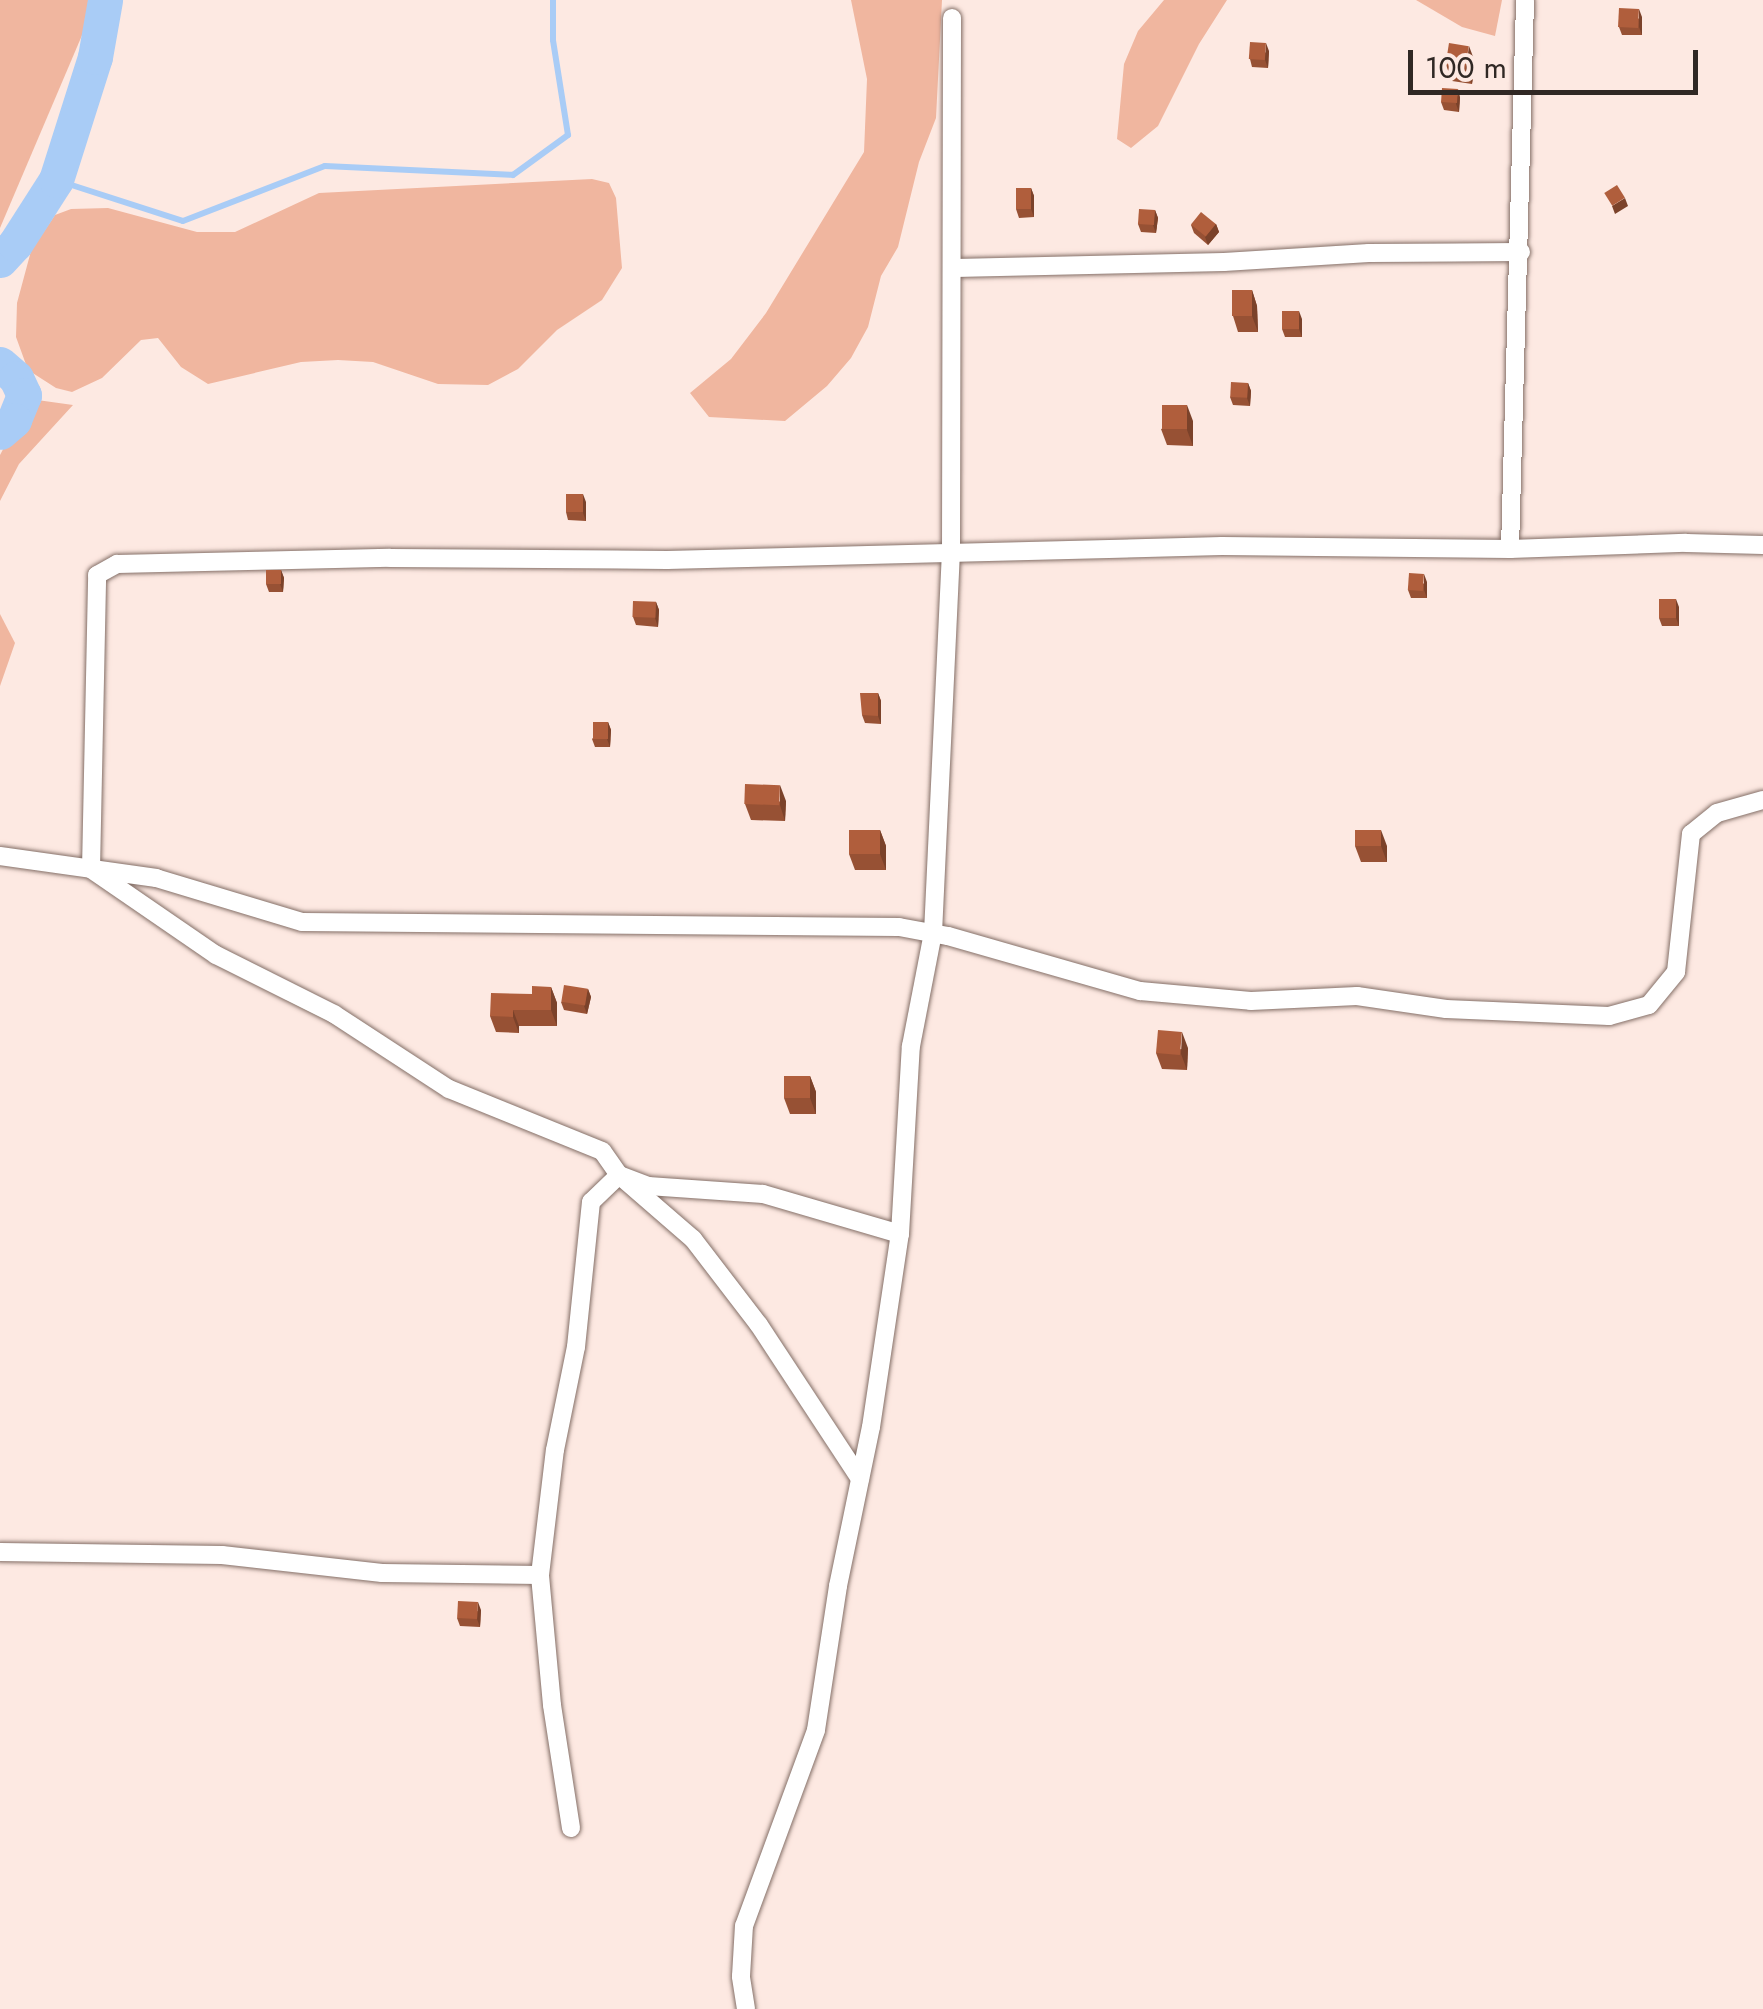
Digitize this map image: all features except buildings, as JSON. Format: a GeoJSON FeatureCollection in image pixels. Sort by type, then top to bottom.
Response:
{"type":"FeatureCollection","features":[{"type":"Feature","properties":{"kind":"street"},"geometry":{"type":"LineString","coordinates":[[1510,550],[1525,0]]}},
{"type":"Feature","properties":{"kind":"street"},"geometry":{"type":"LineString","coordinates":[[746,2009],[741,1976],[744,1926],[816,1730],[860,1479],[900,1234],[911,1046],[933,933],[951,551],[955,268],[952,18]]}},
{"type":"Feature","properties":{"kind":"street"},"geometry":{"type":"LineString","coordinates":[[955,268],[1369,252],[1521,252]]}},
{"type":"Feature","properties":{"kind":"street"},"geometry":{"type":"LineString","coordinates":[[90,869],[93,605],[97,575],[116,564],[390,558],[667,560],[1350,545],[1510,550],[1686,542],[1763,545]]}},
{"type":"Feature","properties":{"kind":"street"},"geometry":{"type":"LineString","coordinates":[[0,856],[156,878],[302,922],[881,927],[933,933],[1140,991],[1250,1001],[1357,996],[1446,1009],[1609,1016],[1649,1005],[1676,972],[1691,834],[1716,813],[1763,800]]}},
{"type":"Feature","properties":{"kind":"street"},"geometry":{"type":"LineString","coordinates":[[90,869],[216,955],[334,1014],[449,1089],[602,1151],[619,1174],[692,1239],[759,1325],[860,1479]]}},
{"type":"Feature","properties":{"kind":"street"},"geometry":{"type":"LineString","coordinates":[[619,1174],[648,1186],[763,1194],[900,1234]]}},
{"type":"Feature","properties":{"kind":"street"},"geometry":{"type":"LineString","coordinates":[[571,1828],[552,1705],[540,1575],[555,1450],[576,1347],[591,1202],[619,1174]]}},
{"type":"Feature","properties":{"kind":"street"},"geometry":{"type":"LineString","coordinates":[[0,1552],[222,1554],[382,1574],[540,1575]]}},
{"type":"Feature","properties":{"kind":"shaded area"},"geometry":{"type":"Polygon","coordinates":[[[0,0],[97,0],[0,228],[0,0]]]}},
{"type":"Feature","properties":{"kind":"shaded area"},"geometry":{"type":"Polygon","coordinates":[[[851,0],[942,0],[936,118],[919,162],[898,247],[881,276],[868,327],[851,358],[827,386],[785,421],[709,417],[690,393],[731,359],[766,313],[864,152],[867,79],[851,0]]]}},
{"type":"Feature","properties":{"kind":"shaded area"},"geometry":{"type":"Polygon","coordinates":[[[1164,0],[1227,0],[1199,44],[1158,126],[1131,148],[1117,139],[1124,64],[1138,31],[1164,0]]]}},
{"type":"Feature","properties":{"kind":"shaded area"},"geometry":{"type":"Polygon","coordinates":[[[1416,0],[1502,0],[1495,36],[1462,27],[1416,0]]]}},
{"type":"Feature","properties":{"kind":"shaded area"},"geometry":{"type":"Polygon","coordinates":[[[592,179],[609,183],[616,198],[622,268],[602,300],[557,330],[518,369],[488,385],[438,384],[373,362],[338,360],[301,362],[208,384],[181,367],[158,338],[141,340],[102,378],[72,392],[56,388],[28,370],[16,337],[17,303],[31,251],[55,215],[71,209],[108,208],[197,232],[235,232],[319,193],[592,179]]]}},
{"type":"Feature","properties":{"kind":"shaded area"},"geometry":{"type":"Polygon","coordinates":[[[30,399],[73,405],[19,464],[0,501],[0,455],[30,399]]]}},
{"type":"Feature","properties":{"kind":"shaded area"},"geometry":{"type":"Polygon","coordinates":[[[0,614],[15,643],[0,686],[0,614]]]}},
{"type":"Feature","properties":{"kind":"waterway"},"geometry":{"type":"LineString","coordinates":[[0,260],[15,244],[56,180],[95,57],[105,0]]}},
{"type":"Feature","properties":{"kind":"waterway"},"geometry":{"type":"LineString","coordinates":[[56,180],[183,221],[325,166],[513,175],[568,135],[553,40],[553,0]]}},
{"type":"Feature","properties":{"kind":"waterway"},"geometry":{"type":"LineString","coordinates":[[0,364],[16,378],[24,395],[14,420],[0,432]]}}]}
